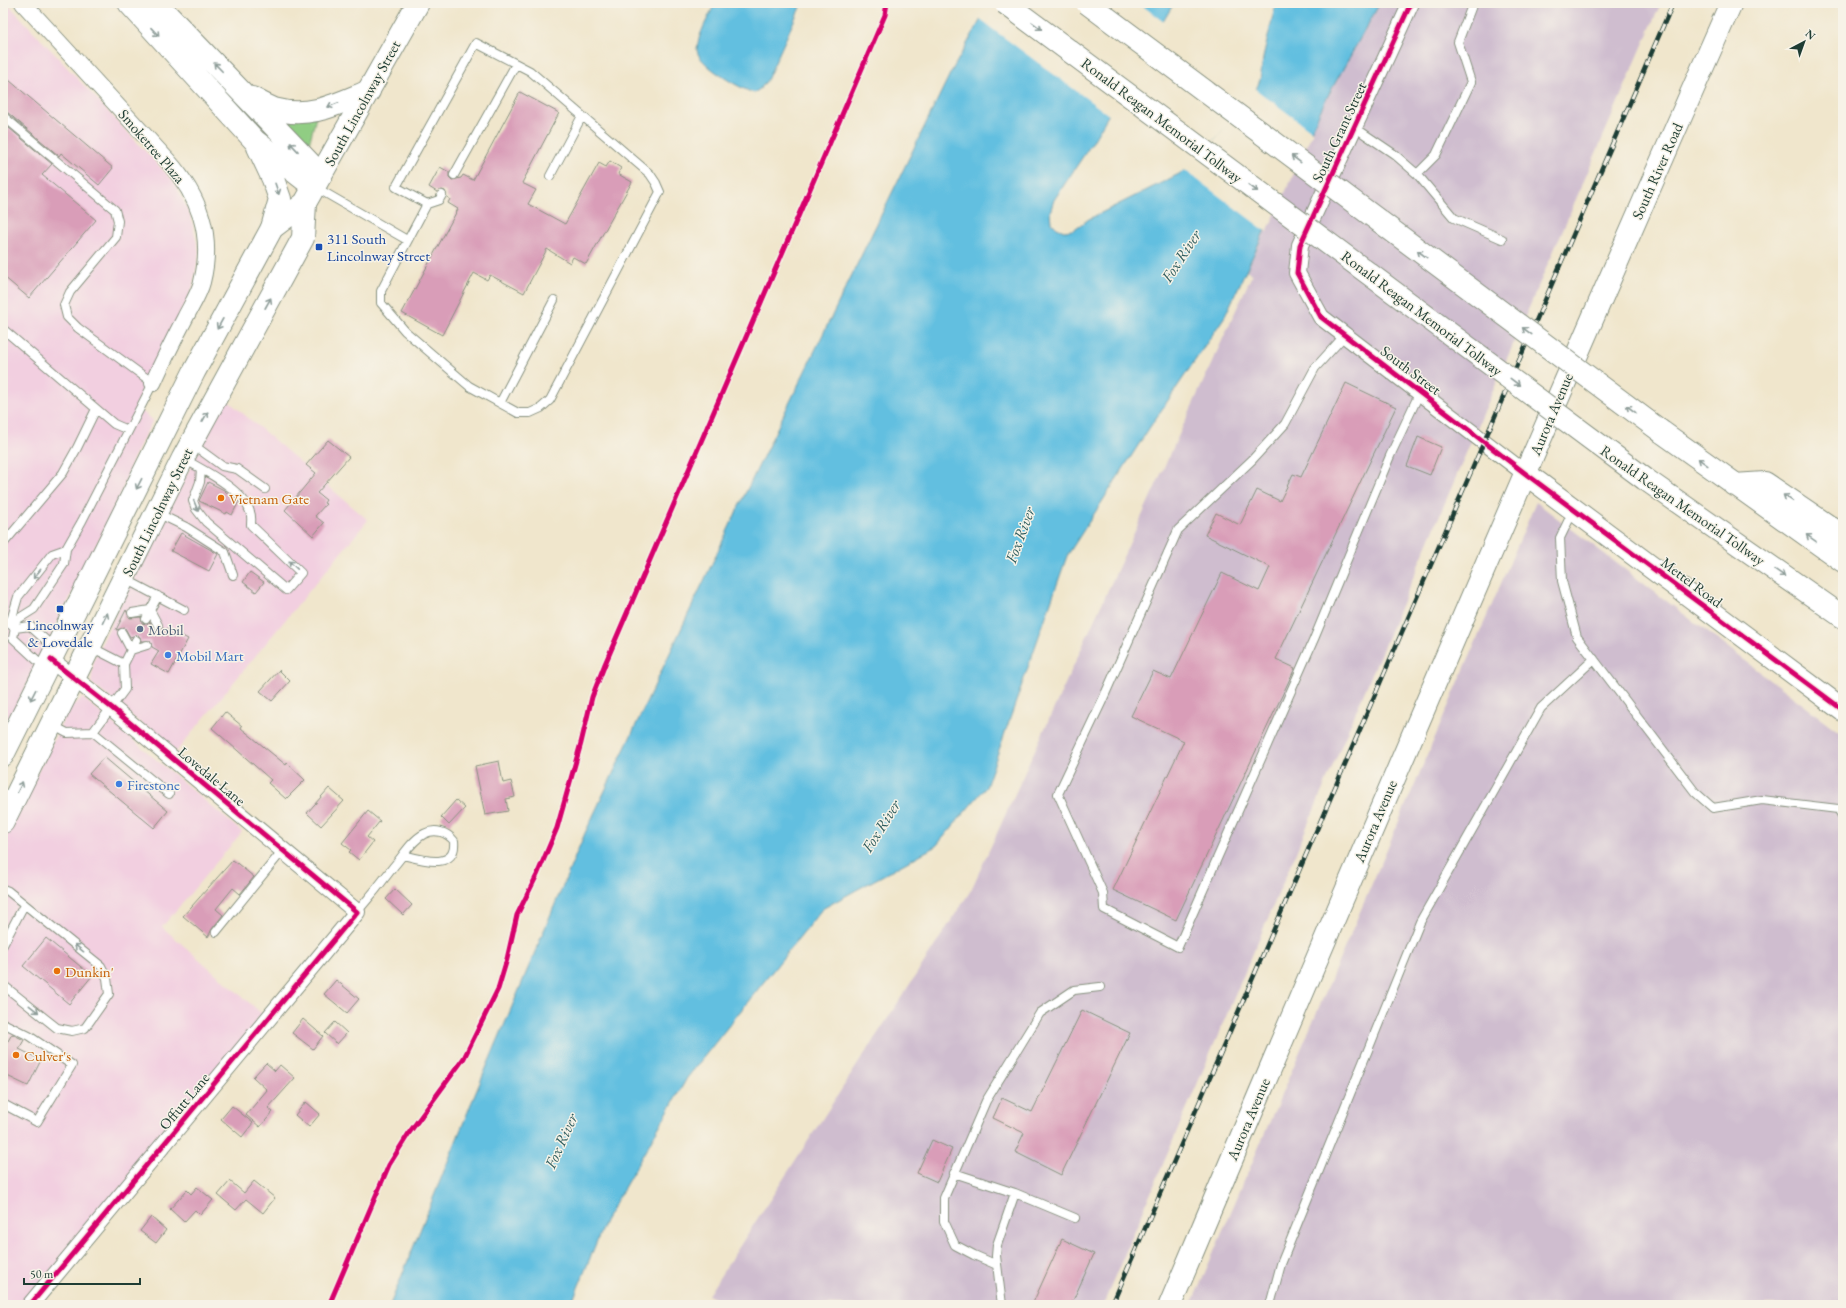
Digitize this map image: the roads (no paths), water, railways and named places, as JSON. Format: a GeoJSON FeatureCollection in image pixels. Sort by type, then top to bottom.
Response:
{"type":"FeatureCollection","features":[{"type":"Feature","properties":{"kind":"main road"},"geometry":{"type":"LineString","coordinates":[[128,3],[255,141],[314,188]]}},
{"type":"Feature","properties":{"kind":"main road"},"geometry":{"type":"LineString","coordinates":[[156,3],[245,95],[314,188]]}},
{"type":"Feature","properties":{"kind":"main road","name":"South Lincolnway Street"},"geometry":{"type":"LineString","coordinates":[[3,755],[194,372],[272,228],[314,188],[418,3]]}},
{"type":"Feature","properties":{"kind":"main road","name":"Ronald Reagan Memorial Tollway"},"geometry":{"type":"LineString","coordinates":[[1006,3],[1645,479],[1843,617]]}},
{"type":"Feature","properties":{"kind":"main road"},"geometry":{"type":"LineString","coordinates":[[1087,3],[1662,432],[1734,485],[1843,561]]}},
{"type":"Feature","properties":{"kind":"main road","name":"South River Road"},"geometry":{"type":"LineString","coordinates":[[1583,338],[1731,3]]}},
{"type":"Feature","properties":{"kind":"main road"},"geometry":{"type":"LineString","coordinates":[[245,95],[274,108],[296,112],[321,110],[369,91]]}},
{"type":"Feature","properties":{"kind":"main road"},"geometry":{"type":"LineString","coordinates":[[255,141],[273,179],[280,199],[272,228]]}},
{"type":"Feature","properties":{"kind":"main road","name":"South Lincolnway Street"},"geometry":{"type":"LineString","coordinates":[[3,822],[157,513],[192,457],[303,238],[314,188]]}},
{"type":"Feature","properties":{"kind":"main road","name":"Aurora Avenue"},"geometry":{"type":"LineString","coordinates":[[1170,1305],[1322,944],[1526,474],[1583,338]]}},
{"type":"Feature","properties":{"kind":"main road","name":"Mettel Road"},"geometry":{"type":"LineString","coordinates":[[1526,474],[1843,710]]}},
{"type":"Feature","properties":{"kind":"main road"},"geometry":{"type":"LineString","coordinates":[[1734,485],[1765,483],[1843,536]]}},
{"type":"Feature","properties":{"kind":"street","name":"Smoketree Plaza"},"geometry":{"type":"LineString","coordinates":[[23,3],[184,179],[196,200],[202,219],[205,240],[206,258],[201,283],[153,383]]}},
{"type":"Feature","properties":{"kind":"street","name":"South Grant Street"},"geometry":{"type":"LineString","coordinates":[[1297,273],[1300,245],[1411,3]]}},
{"type":"Feature","properties":{"kind":"street","name":"South Street"},"geometry":{"type":"LineString","coordinates":[[1297,273],[1321,317],[1526,474]]}},
{"type":"Feature","properties":{"kind":"street","name":"Lovedale Lane"},"geometry":{"type":"LineString","coordinates":[[51,660],[112,708],[357,912]]}},
{"type":"Feature","properties":{"kind":"street","name":"Offutt Lane"},"geometry":{"type":"LineString","coordinates":[[30,1305],[357,912]]}},
{"type":"Feature","properties":{"kind":"lane"},"geometry":{"type":"LineString","coordinates":[[1417,174],[1436,155],[1472,82],[1458,42],[1473,3]]}},
{"type":"Feature","properties":{"kind":"lane"},"geometry":{"type":"LineString","coordinates":[[427,204],[396,187],[476,43],[530,71],[650,174],[656,183],[660,192],[550,400],[541,408],[530,413],[518,412],[469,386],[436,359],[406,331],[380,303],[381,291],[427,204],[439,200],[442,195]]}},
{"type":"Feature","properties":{"kind":"lane"},"geometry":{"type":"LineString","coordinates":[[454,175],[516,64]]}},
{"type":"Feature","properties":{"kind":"lane"},"geometry":{"type":"LineString","coordinates":[[3,116],[115,210],[118,221],[116,237],[70,292],[64,305],[67,317],[78,328],[153,383],[66,549],[64,564],[34,609],[13,626]]}},
{"type":"Feature","properties":{"kind":"lane"},"geometry":{"type":"LineString","coordinates":[[550,176],[582,116]]}},
{"type":"Feature","properties":{"kind":"lane"},"geometry":{"type":"LineString","coordinates":[[1354,127],[1394,154],[1417,174],[1454,218],[1502,239]]}},
{"type":"Feature","properties":{"kind":"lane"},"geometry":{"type":"LineString","coordinates":[[314,188],[408,240]]}},
{"type":"Feature","properties":{"kind":"lane"},"geometry":{"type":"LineString","coordinates":[[500,403],[554,300]]}},
{"type":"Feature","properties":{"kind":"lane"},"geometry":{"type":"LineString","coordinates":[[3,329],[114,424],[128,430]]}},
{"type":"Feature","properties":{"kind":"lane"},"geometry":{"type":"LineString","coordinates":[[1345,335],[1315,368],[1285,424],[1252,460],[1178,530],[1102,701],[1058,794],[1103,893],[1104,909],[1178,947],[1314,639],[1390,456],[1420,392]]}},
{"type":"Feature","properties":{"kind":"lane"},"geometry":{"type":"LineString","coordinates":[[3,544],[62,474],[77,448],[96,409]]}},
{"type":"Feature","properties":{"kind":"lane"},"geometry":{"type":"LineString","coordinates":[[192,457],[235,491],[244,500],[251,513],[251,525],[301,573],[286,590],[206,522],[196,508],[193,500],[200,482],[192,457]]}},
{"type":"Feature","properties":{"kind":"lane"},"geometry":{"type":"LineString","coordinates":[[192,457],[237,469],[265,489]]}},
{"type":"Feature","properties":{"kind":"lane"},"geometry":{"type":"LineString","coordinates":[[1574,509],[1560,538],[1562,581],[1577,637],[1695,792],[1713,808],[1762,800],[1838,809]]}},
{"type":"Feature","properties":{"kind":"lane"},"geometry":{"type":"LineString","coordinates":[[157,513],[186,527],[225,552],[233,575]]}},
{"type":"Feature","properties":{"kind":"lane"},"geometry":{"type":"LineString","coordinates":[[3,619],[13,626],[30,626],[50,644],[51,660],[40,663],[13,638],[13,626],[18,597],[52,554],[66,549]]}},
{"type":"Feature","properties":{"kind":"lane"},"geometry":{"type":"LineString","coordinates":[[124,579],[184,610]]}},
{"type":"Feature","properties":{"kind":"lane"},"geometry":{"type":"LineString","coordinates":[[146,619],[158,596]]}},
{"type":"Feature","properties":{"kind":"lane"},"geometry":{"type":"LineString","coordinates":[[132,613],[150,610]]}},
{"type":"Feature","properties":{"kind":"lane"},"geometry":{"type":"LineString","coordinates":[[150,610],[158,625]]}},
{"type":"Feature","properties":{"kind":"lane"},"geometry":{"type":"LineString","coordinates":[[122,633],[131,650]]}},
{"type":"Feature","properties":{"kind":"lane"},"geometry":{"type":"LineString","coordinates":[[93,732],[125,689],[124,664],[136,640]]}},
{"type":"Feature","properties":{"kind":"lane"},"geometry":{"type":"LineString","coordinates":[[131,650],[147,645]]}},
{"type":"Feature","properties":{"kind":"lane"},"geometry":{"type":"LineString","coordinates":[[91,646],[124,664]]}},
{"type":"Feature","properties":{"kind":"lane"},"geometry":{"type":"LineString","coordinates":[[1270,1305],[1281,1264],[1420,922],[1540,708],[1594,659]]}},
{"type":"Feature","properties":{"kind":"lane"},"geometry":{"type":"LineString","coordinates":[[51,725],[67,733],[93,732],[169,794]]}},
{"type":"Feature","properties":{"kind":"lane"},"geometry":{"type":"LineString","coordinates":[[1838,809],[1843,801]]}},
{"type":"Feature","properties":{"kind":"lane"},"geometry":{"type":"LineString","coordinates":[[1838,809],[1843,817]]}},
{"type":"Feature","properties":{"kind":"lane"},"geometry":{"type":"LineString","coordinates":[[357,912],[403,855],[419,837],[436,831],[450,836],[454,841],[453,852],[442,861],[433,863],[403,855]]}},
{"type":"Feature","properties":{"kind":"lane"},"geometry":{"type":"LineString","coordinates":[[216,932],[283,850]]}},
{"type":"Feature","properties":{"kind":"lane"},"geometry":{"type":"LineString","coordinates":[[3,889],[101,966],[107,978],[109,994],[85,1028],[72,1031],[58,1028],[3,985]]}},
{"type":"Feature","properties":{"kind":"lane"},"geometry":{"type":"LineString","coordinates":[[3,945],[24,905]]}},
{"type":"Feature","properties":{"kind":"lane"},"geometry":{"type":"LineString","coordinates":[[997,1265],[955,1245],[944,1220],[944,1198],[986,1101],[1040,1013],[1074,990],[1100,987]]}},
{"type":"Feature","properties":{"kind":"lane"},"geometry":{"type":"LineString","coordinates":[[3,1023],[29,1036],[72,1065],[37,1122],[3,1104]]}},
{"type":"Feature","properties":{"kind":"lane"},"geometry":{"type":"LineString","coordinates":[[954,1173],[1015,1194],[1075,1218]]}},
{"type":"Feature","properties":{"kind":"lane"},"geometry":{"type":"LineString","coordinates":[[1002,1305],[997,1265],[997,1246],[1015,1194]]}},
{"type":"Feature","properties":{"kind":"water"},"geometry":{"type":"Polygon","coordinates":[[[715,3],[802,3],[767,80],[761,88],[754,93],[739,87],[720,75],[704,62],[699,55],[697,49],[699,37],[715,3]]]}},
{"type":"Feature","properties":{"kind":"water","name":"Fox River"},"geometry":{"type":"Polygon","coordinates":[[[990,3],[1174,3],[1092,143],[1054,200],[1050,212],[1051,222],[1057,228],[1064,231],[1073,230],[1089,219],[1181,173],[1196,160],[1252,99],[1260,80],[1263,58],[1276,3],[1380,3],[1325,101],[1225,316],[1150,427],[1067,556],[986,787],[936,846],[822,909],[687,1078],[605,1221],[571,1305],[390,1305],[471,1104],[585,833],[742,500],[950,74],[990,3]]]}},
{"type":"Feature","properties":{"kind":"railway"},"geometry":{"type":"LineString","coordinates":[[1112,1305],[1673,3]]}},
{"type":"Feature","properties":{"kind":"place","name":"311 South Lincolnway Street"},"geometry":{"type":"Point","coordinates":[319,247]}},
{"type":"Feature","properties":{"kind":"place","name":"Vietnam Gate"},"geometry":{"type":"Point","coordinates":[221,498]}},
{"type":"Feature","properties":{"kind":"place","name":"Lincolnway & Lovedale"},"geometry":{"type":"Point","coordinates":[60,609]}},
{"type":"Feature","properties":{"kind":"place","name":"Mobil"},"geometry":{"type":"Point","coordinates":[140,629]}},
{"type":"Feature","properties":{"kind":"place","name":"Mobil Mart"},"geometry":{"type":"Point","coordinates":[168,655]}},
{"type":"Feature","properties":{"kind":"place","name":"Firestone"},"geometry":{"type":"Point","coordinates":[119,784]}},
{"type":"Feature","properties":{"kind":"place","name":"Dunkin'"},"geometry":{"type":"Point","coordinates":[57,971]}},
{"type":"Feature","properties":{"kind":"place","name":"Culver's"},"geometry":{"type":"Point","coordinates":[16,1055]}}]}
